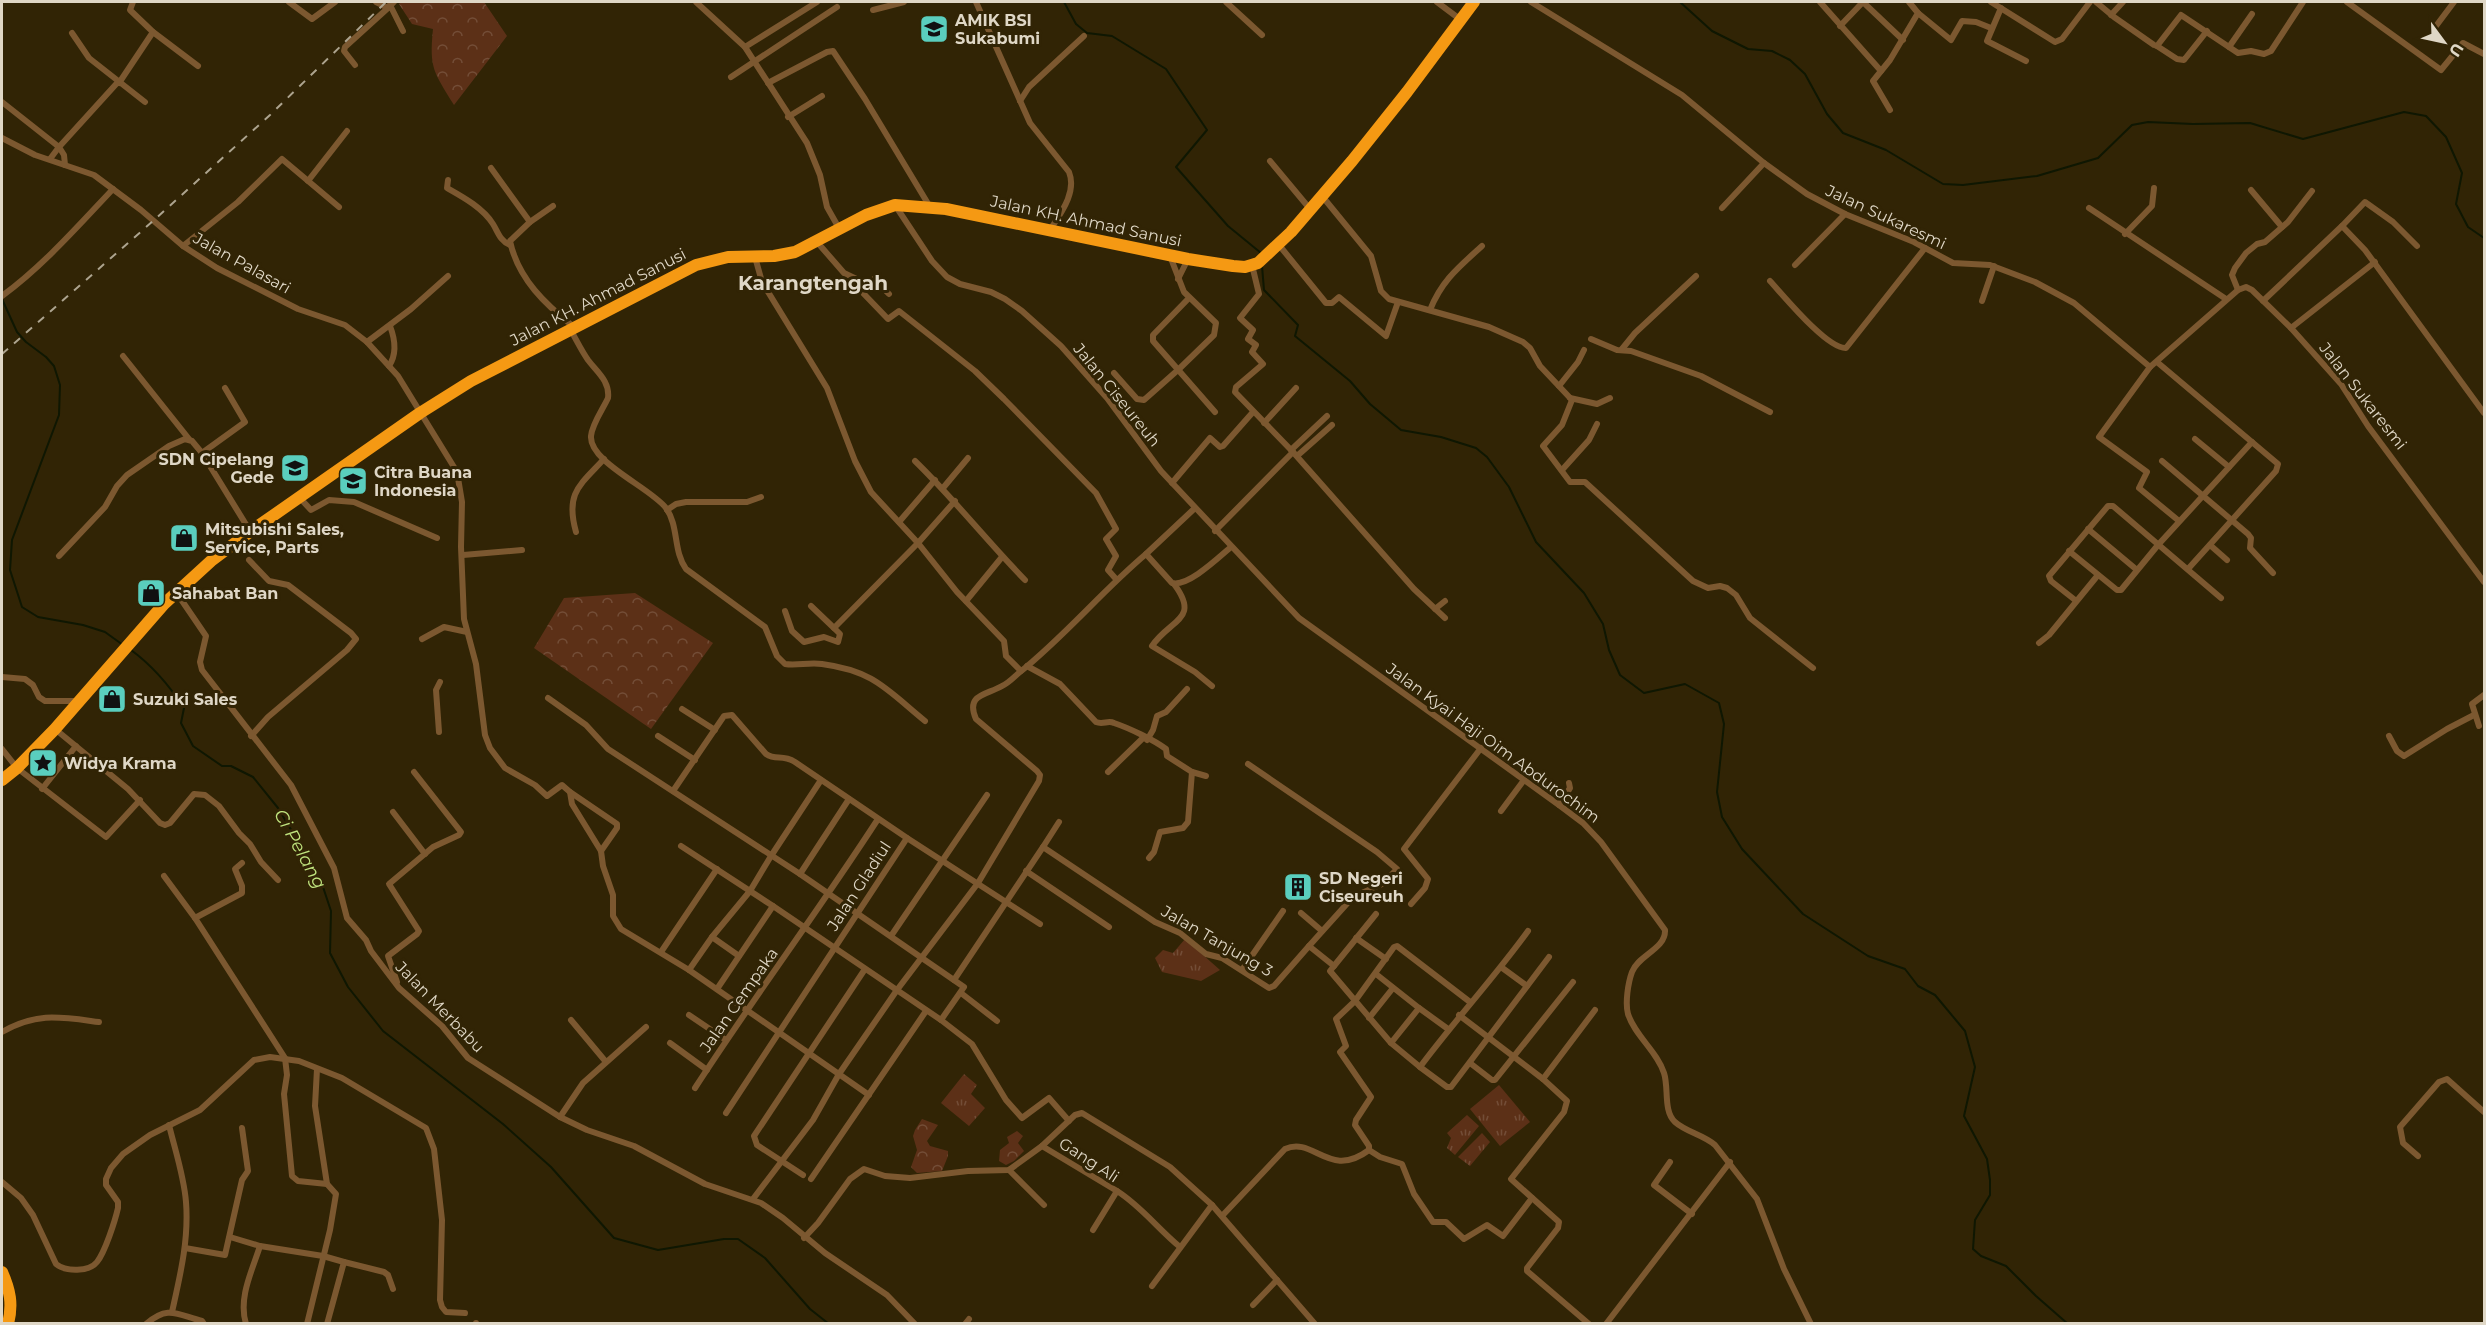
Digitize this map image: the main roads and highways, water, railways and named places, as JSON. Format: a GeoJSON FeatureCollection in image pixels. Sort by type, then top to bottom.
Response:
{"type":"FeatureCollection","features":[{"type":"Feature","properties":{"kind":"highway","name":"Jalan KH. Ahmad Sanusi"},"geometry":{"type":"LineString","coordinates":[[2,780],[56,729],[176,592],[211,561],[299,496],[420,413],[487,372],[696,265],[728,257],[755,257],[795,252],[880,209],[895,205],[930,207],[1188,259],[1233,266],[1255,264],[1270,255],[1322,196],[1392,112],[1474,2]]}},
{"type":"Feature","properties":{"kind":"highway"},"geometry":{"type":"LineString","coordinates":[[2,1272],[12,1298],[8,1323]]}},
{"type":"Feature","properties":{"kind":"waterway"},"geometry":{"type":"LineString","coordinates":[[1064,2],[1076,24],[1087,33],[1112,36],[1166,69],[1207,130],[1176,167],[1228,226],[1261,253]]}},
{"type":"Feature","properties":{"kind":"waterway"},"geometry":{"type":"LineString","coordinates":[[1680,2],[1712,31],[1748,49],[1772,51],[1790,60],[1805,74],[1827,114],[1843,133],[1886,150],[1943,184],[1963,185],[2037,176],[2098,158],[2132,125],[2148,122],[2250,123],[2303,139],[2404,112],[2426,116],[2446,137],[2462,173],[2456,204],[2468,227],[2484,238]]}},
{"type":"Feature","properties":{"kind":"waterway"},"geometry":{"type":"LineString","coordinates":[[1262,266],[1264,290],[1298,325],[1295,336],[1350,381],[1370,404],[1401,430],[1441,437],[1476,448],[1487,457],[1509,487],[1536,542],[1584,593],[1603,624],[1609,650],[1620,675],[1644,693],[1685,684],[1719,703],[1724,724],[1717,792],[1722,817],[1742,849],[1803,914],[1868,956],[1905,969],[1918,986],[1935,995],[1965,1031],[1975,1067],[1964,1116],[1987,1159],[1990,1180],[1990,1195],[1975,1220],[1973,1249],[1981,1256],[2006,1266],[2068,1324]]}},
{"type":"Feature","properties":{"kind":"waterway","name":"Ci Pelang"},"geometry":{"type":"LineString","coordinates":[[2,299],[17,332],[54,366],[60,385],[59,415],[12,540],[10,570],[22,607],[38,617],[83,625],[105,632],[123,645]]}},
{"type":"Feature","properties":{"kind":"waterway","name":"Ci Pelang"},"geometry":{"type":"LineString","coordinates":[[131,650],[160,676],[184,708],[181,723],[193,746],[222,766],[231,766],[253,777],[278,808],[320,878],[331,911],[330,953],[348,987],[383,1031],[503,1124],[551,1167],[614,1238],[658,1250],[724,1239],[738,1239],[765,1258],[810,1309],[829,1324]]}},
{"type":"Feature","properties":{"kind":"railway"},"geometry":{"type":"LineString","coordinates":[[2,354],[270,115],[386,2]]}},
{"type":"Feature","properties":{"kind":"place","name":"AMIK BSI Sukabumi"},"geometry":{"type":"Point","coordinates":[934,29]}},
{"type":"Feature","properties":{"kind":"place","name":"SDN Cipelang Gede"},"geometry":{"type":"Point","coordinates":[295,468]}},
{"type":"Feature","properties":{"kind":"place","name":"Citra Buana Indonesia"},"geometry":{"type":"Point","coordinates":[353,481]}},
{"type":"Feature","properties":{"kind":"place","name":"Mitsubishi Sales, Service, Parts"},"geometry":{"type":"Point","coordinates":[184,538]}},
{"type":"Feature","properties":{"kind":"place","name":"Sahabat Ban"},"geometry":{"type":"Point","coordinates":[151,593]}},
{"type":"Feature","properties":{"kind":"place","name":"Suzuki Sales"},"geometry":{"type":"Point","coordinates":[112,699]}},
{"type":"Feature","properties":{"kind":"place","name":"Widya Krama"},"geometry":{"type":"Point","coordinates":[43,763]}},
{"type":"Feature","properties":{"kind":"place","name":"SD Negeri Ciseureuh"},"geometry":{"type":"Point","coordinates":[1298,887]}},
{"type":"Feature","properties":{"kind":"district","name":"Karangtengah"},"geometry":{"type":"Point","coordinates":[813,283]}}]}
